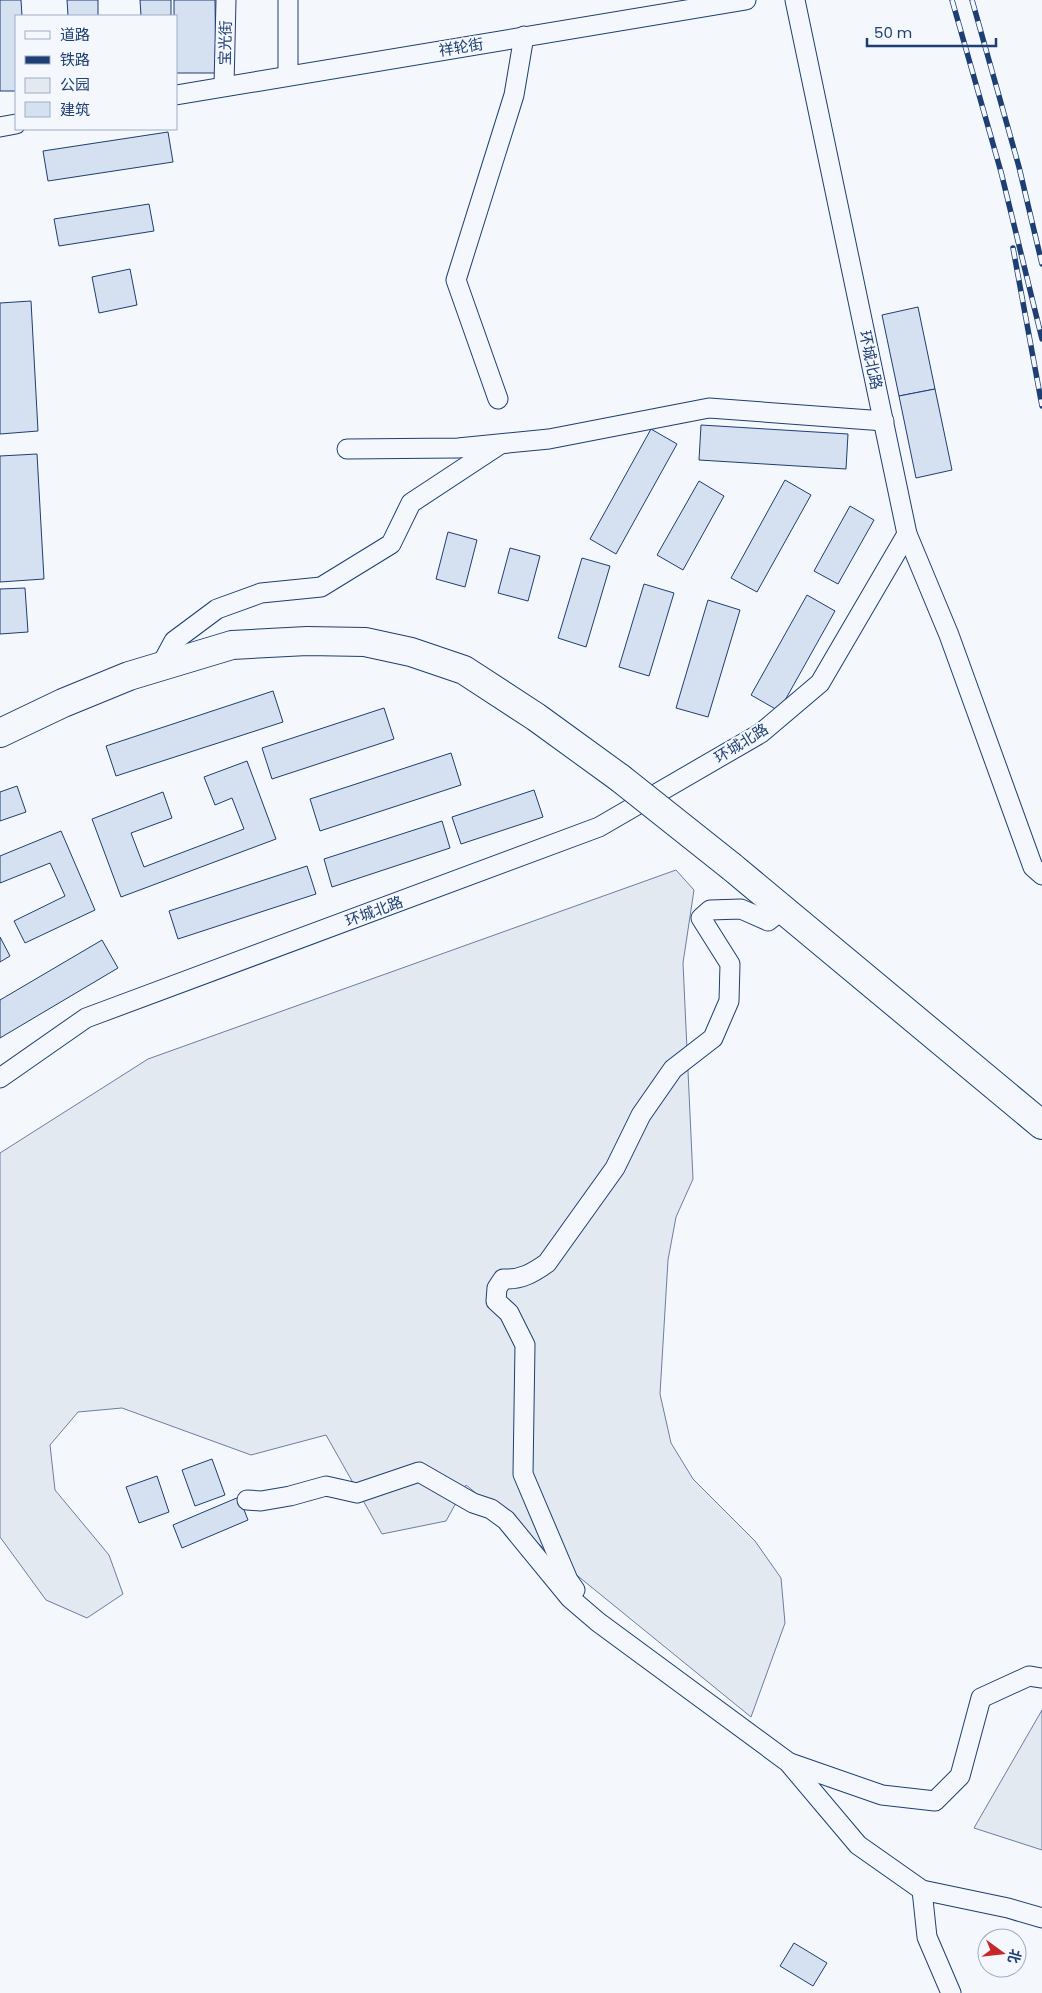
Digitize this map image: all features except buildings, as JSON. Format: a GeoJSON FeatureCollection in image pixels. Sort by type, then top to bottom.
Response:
{"type":"FeatureCollection","features":[{"type":"Feature","properties":{"kind":"highway"},"geometry":{"type":"LineString","coordinates":[[0,733],[63,703],[129,676],[232,645],[307,641],[365,642],[402,650],[464,670],[536,717],[620,778],[732,867],[1042,1125]]}},
{"type":"Feature","properties":{"kind":"street","name":"宝光街"},"geometry":{"type":"LineString","coordinates":[[224,86],[226,0]]}},
{"type":"Feature","properties":{"kind":"street"},"geometry":{"type":"LineString","coordinates":[[288,0],[288,75]]}},
{"type":"Feature","properties":{"kind":"street","name":"祥轮街"},"geometry":{"type":"LineString","coordinates":[[178,94],[746,0]]}},
{"type":"Feature","properties":{"kind":"street","name":"环城北路"},"geometry":{"type":"LineString","coordinates":[[0,1078],[86,1018],[599,827],[761,732],[820,683],[907,534],[795,0]]}},
{"type":"Feature","properties":{"kind":"street"},"geometry":{"type":"LineString","coordinates":[[498,400],[456,280],[514,95],[524,36]]}},
{"type":"Feature","properties":{"kind":"street"},"geometry":{"type":"LineString","coordinates":[[0,127],[15,124]]}},
{"type":"Feature","properties":{"kind":"street"},"geometry":{"type":"LineString","coordinates":[[347,449],[396,447],[458,448],[549,439],[708,408],[884,421]]}},
{"type":"Feature","properties":{"kind":"street"},"geometry":{"type":"LineString","coordinates":[[160,667],[174,641],[217,609],[261,593],[321,587],[391,544],[411,503],[502,443]]}},
{"type":"Feature","properties":{"kind":"street"},"geometry":{"type":"LineString","coordinates":[[907,534],[949,635],[1034,867],[1042,875]]}},
{"type":"Feature","properties":{"kind":"street"},"geometry":{"type":"LineString","coordinates":[[598,1622],[568,1580],[523,1474],[524,1345],[509,1313],[496,1301],[497,1288],[503,1279],[517,1280],[535,1272],[547,1263],[615,1168],[641,1115],[673,1070],[713,1038],[729,1000],[730,964],[701,918],[710,910],[741,909],[768,920],[783,909]]}},
{"type":"Feature","properties":{"kind":"street"},"geometry":{"type":"LineString","coordinates":[[247,1500],[261,1501],[290,1496],[326,1486],[357,1493],[419,1472],[473,1503],[491,1509],[506,1520],[570,1598],[598,1622],[788,1762],[858,1845],[922,1890],[1008,1908],[1042,1918]]}},
{"type":"Feature","properties":{"kind":"street"},"geometry":{"type":"LineString","coordinates":[[788,1762],[882,1794],[935,1801],[960,1776],[981,1698],[1029,1676],[1042,1678]]}},
{"type":"Feature","properties":{"kind":"street"},"geometry":{"type":"LineString","coordinates":[[922,1890],[927,1937],[951,1993]]}},
{"type":"Feature","properties":{"kind":"green space"},"geometry":{"type":"Polygon","coordinates":[[[676,870],[694,890],[683,963],[693,1179],[676,1217],[668,1260],[660,1394],[671,1443],[693,1479],[755,1541],[781,1578],[785,1623],[751,1717],[466,1485],[446,1521],[382,1534],[326,1435],[251,1455],[122,1408],[78,1412],[50,1445],[55,1490],[109,1555],[123,1594],[87,1618],[46,1600],[0,1537],[0,1153],[148,1059],[676,870]]]}},
{"type":"Feature","properties":{"kind":"green space"},"geometry":{"type":"Polygon","coordinates":[[[1042,1710],[1042,1850],[974,1828],[1042,1710]]]}},
{"type":"Feature","properties":{"kind":"railway"},"geometry":{"type":"LineString","coordinates":[[952,0],[1001,172],[1042,339]]}},
{"type":"Feature","properties":{"kind":"railway"},"geometry":{"type":"LineString","coordinates":[[972,0],[1019,167],[1042,264]]}},
{"type":"Feature","properties":{"kind":"railway"},"geometry":{"type":"LineString","coordinates":[[1013,248],[1042,406]]}}]}
